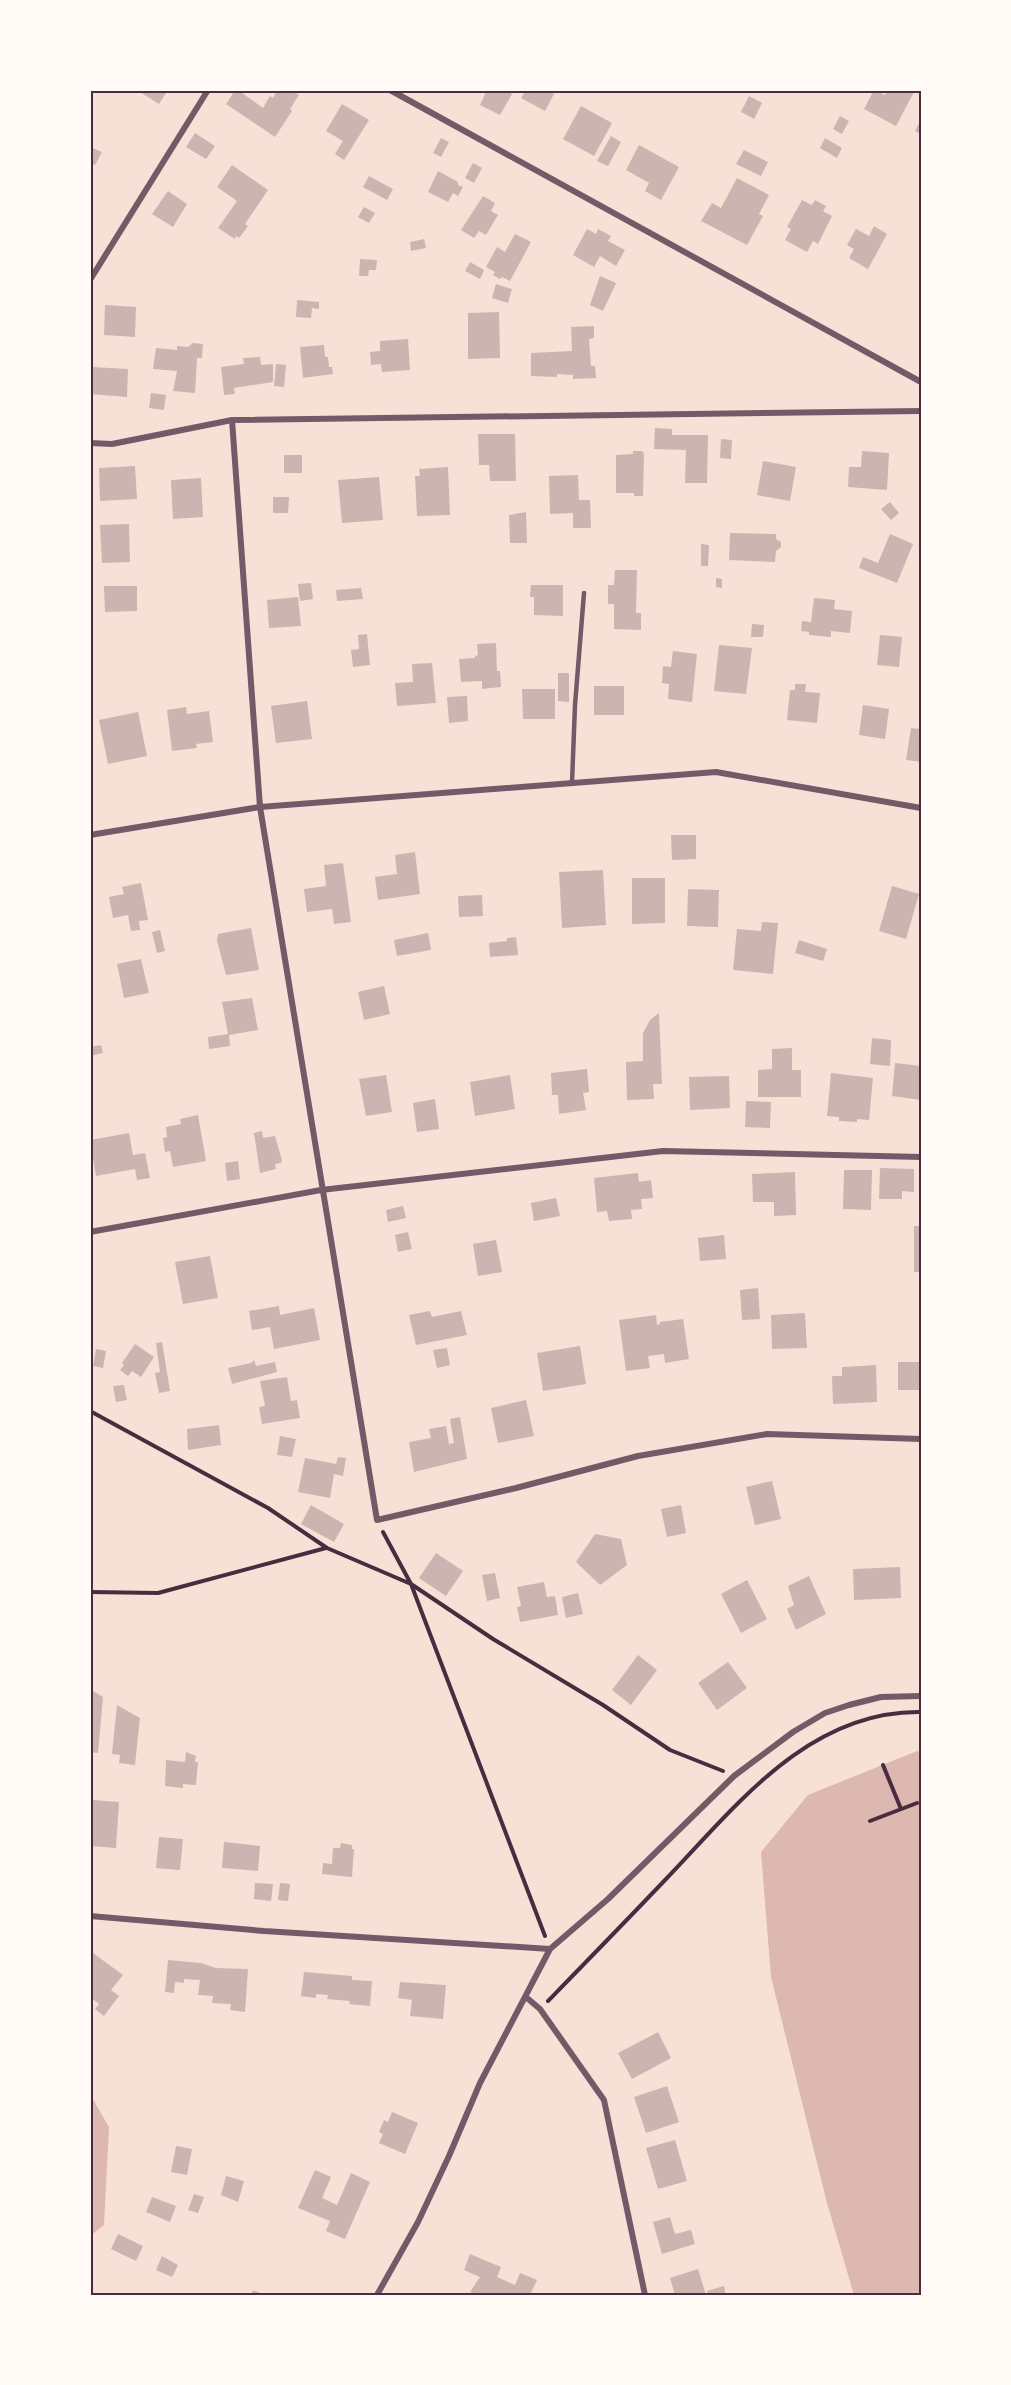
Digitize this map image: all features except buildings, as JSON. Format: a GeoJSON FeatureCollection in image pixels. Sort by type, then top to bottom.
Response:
{"type":"FeatureCollection","features":[{"type":"Feature","properties":{"kind":"street"},"geometry":{"type":"LineString","coordinates":[[90,280],[208,90]]}},
{"type":"Feature","properties":{"kind":"street"},"geometry":{"type":"LineString","coordinates":[[390,90],[921,382]]}},
{"type":"Feature","properties":{"kind":"street"},"geometry":{"type":"LineString","coordinates":[[90,442],[112,444],[232,420],[921,411]]}},
{"type":"Feature","properties":{"kind":"street"},"geometry":{"type":"LineString","coordinates":[[232,420],[260,807],[377,1521],[638,1456],[767,1434],[921,1439]]}},
{"type":"Feature","properties":{"kind":"street"},"geometry":{"type":"LineString","coordinates":[[90,835],[260,807],[716,772],[921,808]]}},
{"type":"Feature","properties":{"kind":"street"},"geometry":{"type":"LineString","coordinates":[[90,1232],[321,1190],[663,1151],[921,1157]]}},
{"type":"Feature","properties":{"kind":"street"},"geometry":{"type":"LineString","coordinates":[[377,2295],[418,2222],[480,2083],[550,1949],[608,1899],[734,1776],[793,1732],[825,1713],[881,1697],[921,1696]]}},
{"type":"Feature","properties":{"kind":"street"},"geometry":{"type":"LineString","coordinates":[[90,1916],[264,1931],[550,1949]]}},
{"type":"Feature","properties":{"kind":"street"},"geometry":{"type":"LineString","coordinates":[[526,1998],[540,2009],[604,2100],[645,2295]]}},
{"type":"Feature","properties":{"kind":"lane"},"geometry":{"type":"LineString","coordinates":[[572,783],[575,705],[584,593]]}},
{"type":"Feature","properties":{"kind":"path"},"geometry":{"type":"LineString","coordinates":[[90,1411],[267,1508],[327,1548],[411,1584],[493,1639],[603,1705],[670,1750],[734,1776]]}},
{"type":"Feature","properties":{"kind":"path"},"geometry":{"type":"LineString","coordinates":[[377,1521],[411,1584],[550,1949]]}},
{"type":"Feature","properties":{"kind":"path"},"geometry":{"type":"LineString","coordinates":[[90,1592],[158,1593],[327,1548]]}},
{"type":"Feature","properties":{"kind":"path"},"geometry":{"type":"LineString","coordinates":[[540,2009],[736,1803],[783,1761],[853,1723],[900,1712],[921,1712]]}},
{"type":"Feature","properties":{"kind":"path"},"geometry":{"type":"LineString","coordinates":[[883,1765],[901,1809]]}},
{"type":"Feature","properties":{"kind":"path"},"geometry":{"type":"LineString","coordinates":[[870,1821],[917,1803]]}},
{"type":"Feature","properties":{"kind":"shaded area"},"geometry":{"type":"Polygon","coordinates":[[[917,1751],[921,1752],[921,2295],[854,2295],[827,2203],[771,1977],[761,1852],[808,1795],[917,1751]]]}},
{"type":"Feature","properties":{"kind":"shaded area"},"geometry":{"type":"Polygon","coordinates":[[[90,2094],[109,2127],[104,2225],[90,2236],[90,2094]]]}}]}
